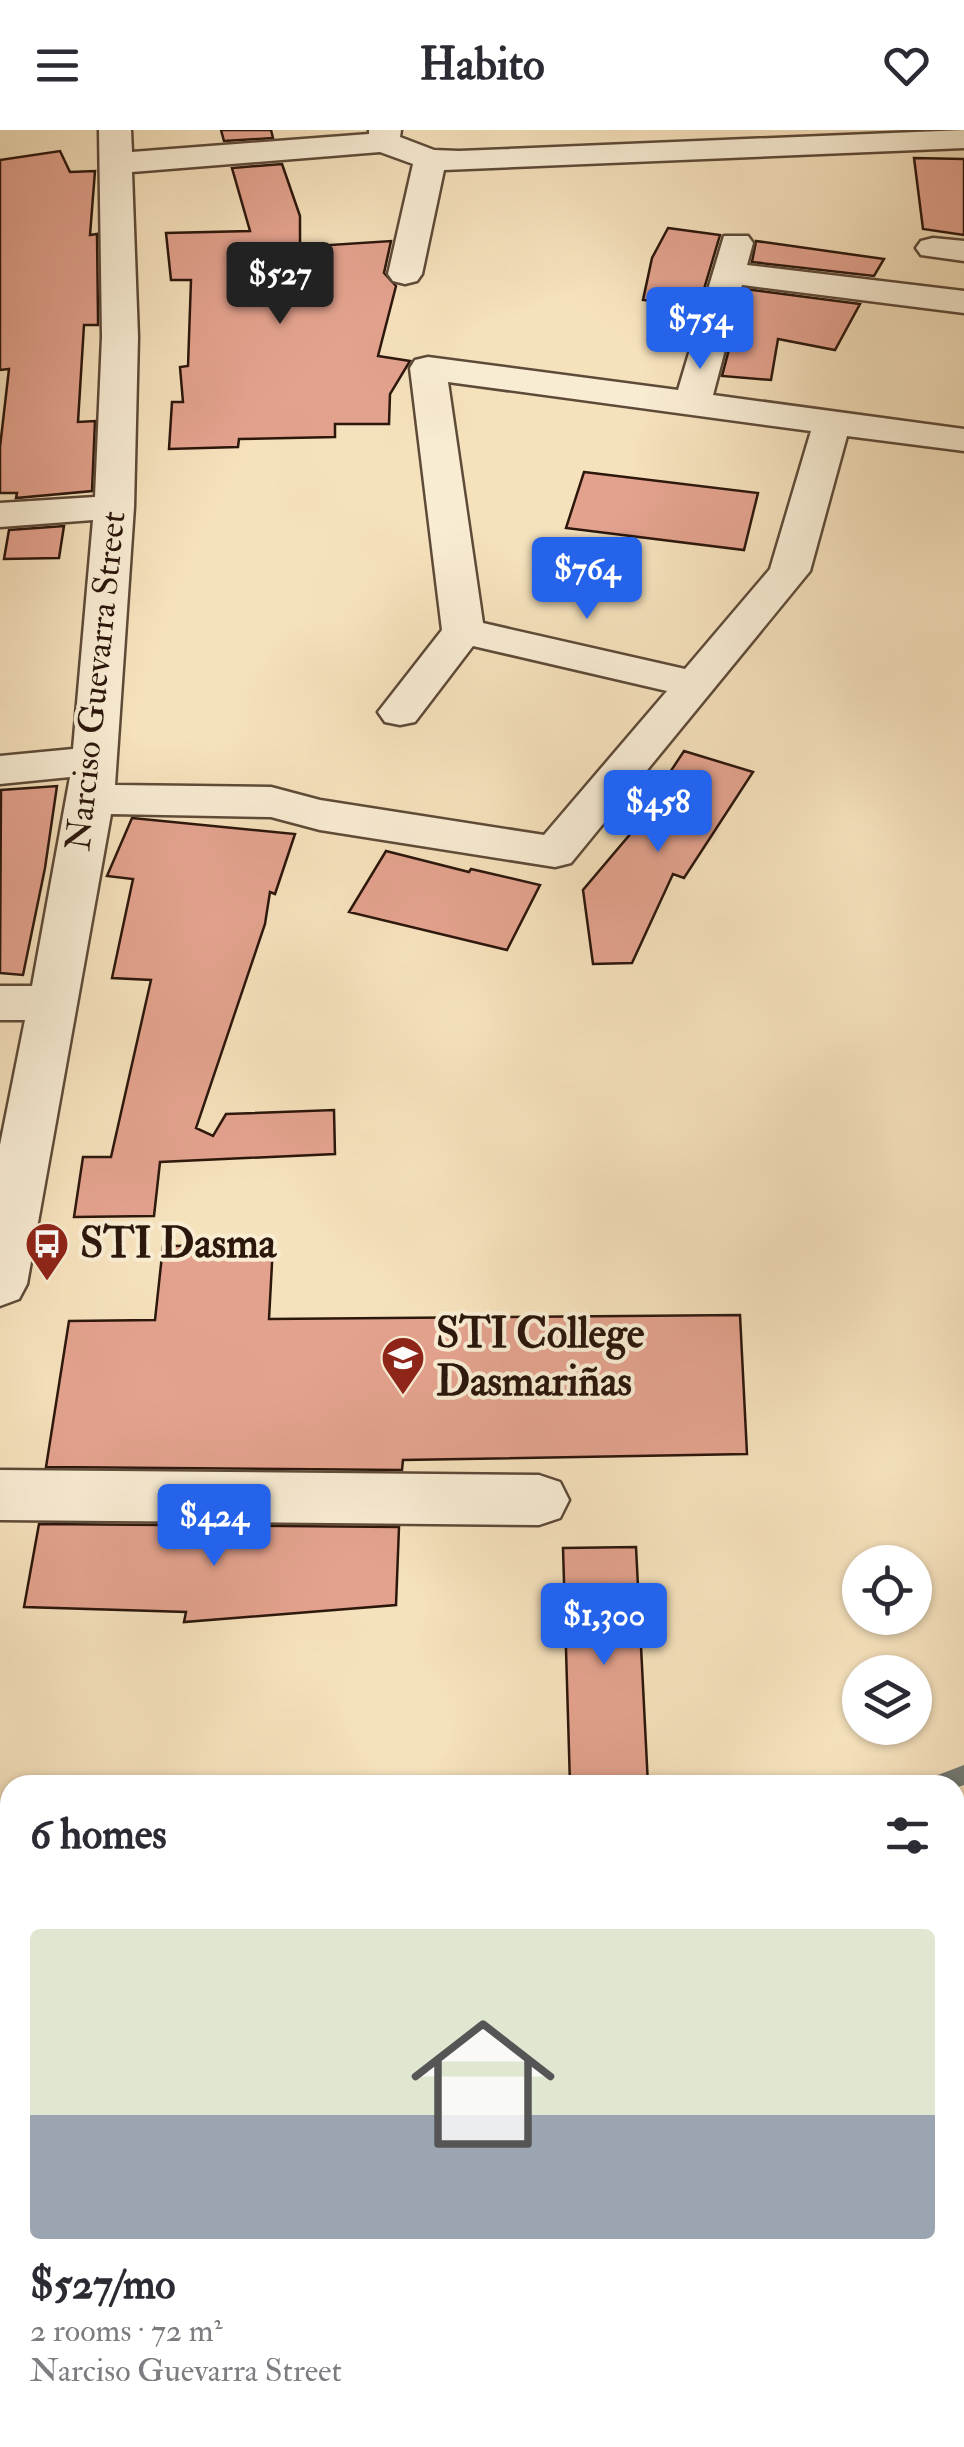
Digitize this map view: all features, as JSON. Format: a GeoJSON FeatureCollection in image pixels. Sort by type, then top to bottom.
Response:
{"type":"FeatureCollection","features":[{"type":"Feature","properties":{"kind":"street"},"geometry":{"type":"LineString","coordinates":[[117,146],[384,136],[430,159],[459,161],[920,134],[964,138]]}},
{"type":"Feature","properties":{"kind":"street","name":"Narciso Guevarra Street"},"geometry":{"type":"LineString","coordinates":[[0,1284],[92,780],[114,507],[120,336],[117,146]]}},
{"type":"Feature","properties":{"kind":"street"},"geometry":{"type":"LineString","coordinates":[[405,274],[430,159]]}},
{"type":"Feature","properties":{"kind":"street"},"geometry":{"type":"LineString","coordinates":[[692,405],[732,258],[964,302]]}},
{"type":"Feature","properties":{"kind":"street"},"geometry":{"type":"LineString","coordinates":[[400,712],[463,631],[428,368],[964,440]]}},
{"type":"Feature","properties":{"kind":"street"},"geometry":{"type":"LineString","coordinates":[[0,770],[200,798],[271,802],[320,815],[555,852],[790,571],[831,425]]}},
{"type":"Feature","properties":{"kind":"street"},"geometry":{"type":"LineString","coordinates":[[0,516],[114,507]]}},
{"type":"Feature","properties":{"kind":"street"},"geometry":{"type":"LineString","coordinates":[[463,631],[695,684]]}},
{"type":"Feature","properties":{"kind":"street"},"geometry":{"type":"LineString","coordinates":[[0,1003],[52,1003]]}},
{"type":"Feature","properties":{"kind":"street"},"geometry":{"type":"LineString","coordinates":[[0,1495],[540,1500]]}},
{"type":"Feature","properties":{"kind":"building"},"geometry":{"type":"Polygon","coordinates":[[[221,130],[271,130],[273,138],[224,141],[221,130]]]}},
{"type":"Feature","properties":{"kind":"building"},"geometry":{"type":"Polygon","coordinates":[[[60,151],[70,172],[95,171],[90,235],[97,234],[98,325],[84,325],[78,422],[95,421],[92,491],[16,498],[17,493],[0,493],[0,447],[9,369],[0,370],[0,160],[60,151]]]}},
{"type":"Feature","properties":{"kind":"building"},"geometry":{"type":"Polygon","coordinates":[[[914,158],[964,159],[964,235],[923,229],[914,158]]]}},
{"type":"Feature","properties":{"kind":"building"},"geometry":{"type":"Polygon","coordinates":[[[282,164],[300,216],[300,247],[391,241],[384,273],[396,286],[378,356],[410,361],[390,394],[389,424],[335,424],[335,437],[239,439],[238,447],[169,449],[172,402],[183,402],[180,367],[188,366],[191,280],[171,280],[166,233],[250,231],[232,168],[282,164]]]}},
{"type":"Feature","properties":{"kind":"building"},"geometry":{"type":"Polygon","coordinates":[[[668,228],[720,235],[699,306],[643,300],[652,258],[668,228]]]}},
{"type":"Feature","properties":{"kind":"building"},"geometry":{"type":"Polygon","coordinates":[[[756,241],[884,259],[874,276],[752,262],[756,241]]]}},
{"type":"Feature","properties":{"kind":"building"},"geometry":{"type":"Polygon","coordinates":[[[745,289],[860,304],[835,350],[778,339],[771,380],[722,376],[745,289]]]}},
{"type":"Feature","properties":{"kind":"building"},"geometry":{"type":"Polygon","coordinates":[[[584,472],[758,493],[744,550],[566,528],[584,472]]]}},
{"type":"Feature","properties":{"kind":"building"},"geometry":{"type":"Polygon","coordinates":[[[64,526],[59,558],[4,559],[9,530],[64,526]]]}},
{"type":"Feature","properties":{"kind":"building"},"geometry":{"type":"Polygon","coordinates":[[[684,751],[753,772],[684,878],[673,874],[632,963],[593,964],[583,890],[659,800],[653,798],[684,751]]]}},
{"type":"Feature","properties":{"kind":"building"},"geometry":{"type":"Polygon","coordinates":[[[57,786],[23,975],[0,973],[1,790],[57,786]]]}},
{"type":"Feature","properties":{"kind":"building"},"geometry":{"type":"Polygon","coordinates":[[[132,818],[295,834],[275,894],[270,892],[265,924],[196,1128],[213,1136],[226,1114],[334,1110],[335,1154],[160,1162],[154,1216],[74,1217],[83,1157],[111,1157],[151,980],[112,978],[133,879],[107,876],[132,818]]]}},
{"type":"Feature","properties":{"kind":"building"},"geometry":{"type":"Polygon","coordinates":[[[386,851],[540,885],[507,950],[349,912],[386,851]]]}},
{"type":"Feature","properties":{"kind":"building","name":"STI College Dasmariñas"},"geometry":{"type":"Polygon","coordinates":[[[273,1245],[269,1319],[740,1315],[747,1454],[403,1460],[402,1470],[46,1467],[69,1321],[155,1320],[163,1246],[273,1245]]]}},
{"type":"Feature","properties":{"kind":"building"},"geometry":{"type":"Polygon","coordinates":[[[39,1524],[399,1527],[396,1605],[184,1622],[186,1612],[24,1607],[39,1524]]]}},
{"type":"Feature","properties":{"kind":"building"},"geometry":{"type":"Polygon","coordinates":[[[636,1547],[647,1775],[570,1775],[563,1548],[636,1547]]]}},
{"type":"Feature","properties":{"kind":"place","name":"STI Dasma"},"geometry":{"type":"Point","coordinates":[47,1282]}},
{"type":"Feature","properties":{"kind":"place","name":"STI College Dasmariñas"},"geometry":{"type":"Point","coordinates":[403,1396]}}]}
